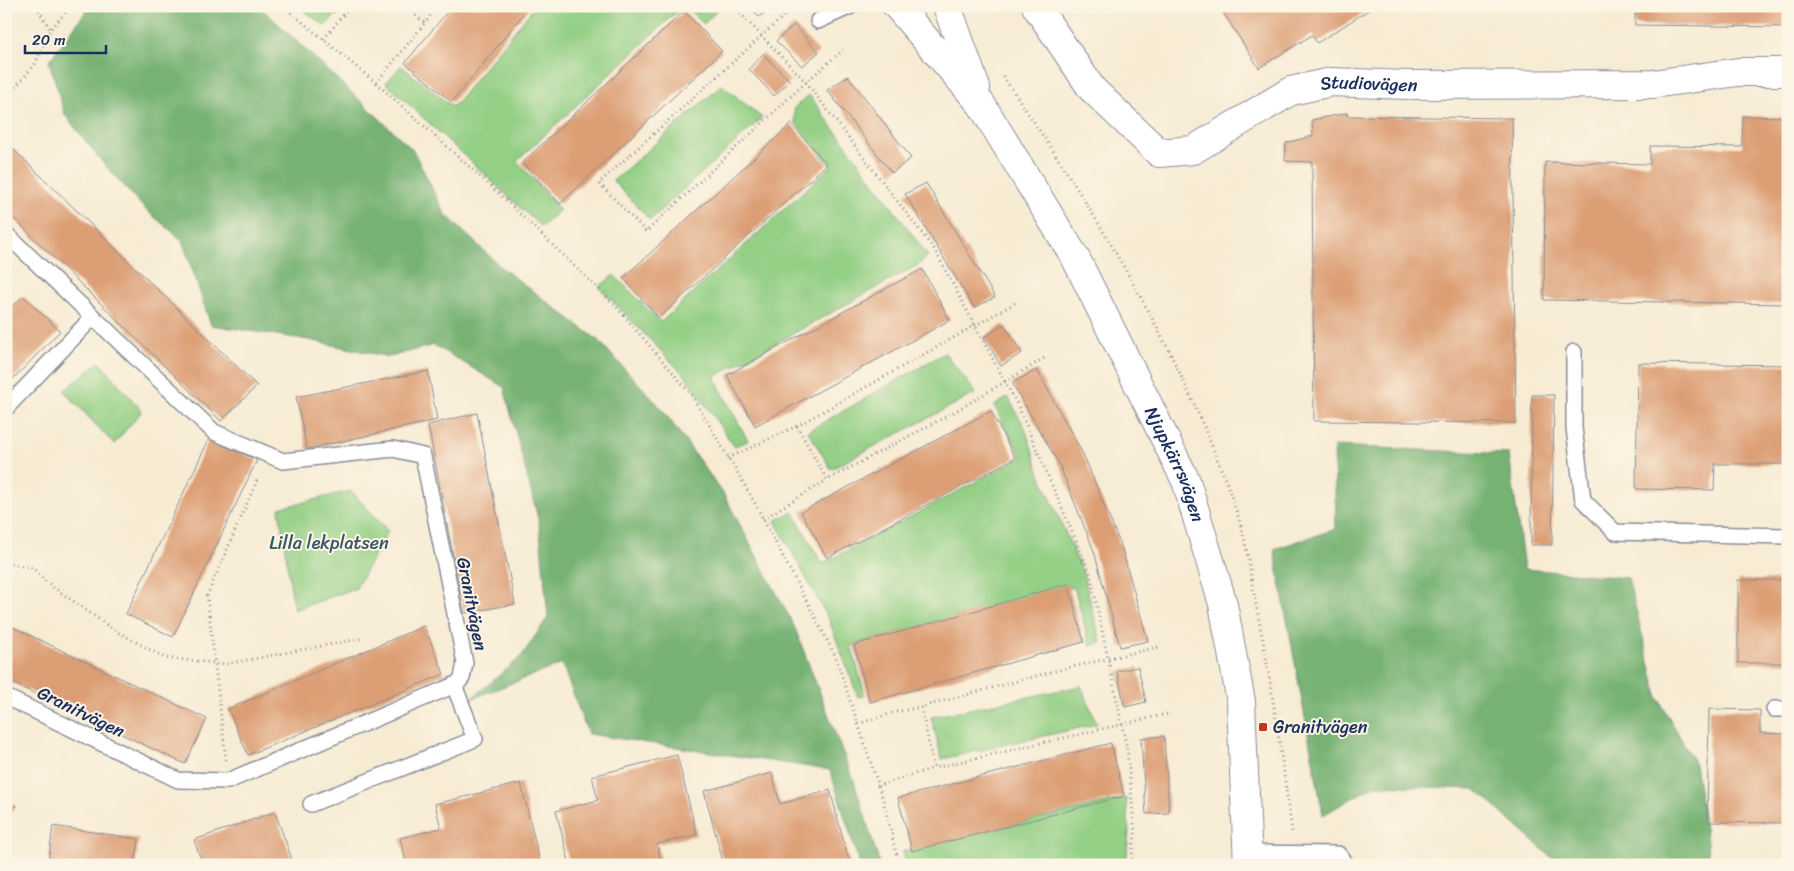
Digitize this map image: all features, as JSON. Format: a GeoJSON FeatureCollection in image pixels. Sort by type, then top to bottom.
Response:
{"type":"FeatureCollection","features":[{"type":"Feature","properties":{"kind":"street","name":"Njupkärrsvägen"},"geometry":{"type":"LineString","coordinates":[[897,6],[982,104],[1076,260],[1186,481],[1223,604],[1241,702],[1248,859]]}},
{"type":"Feature","properties":{"kind":"street","name":"Njupkärrsvägen"},"geometry":{"type":"LineString","coordinates":[[947,6],[982,104]]}},
{"type":"Feature","properties":{"kind":"street","name":"Studiovägen"},"geometry":{"type":"LineString","coordinates":[[1036,6],[1092,89],[1159,153],[1193,150],[1291,91],[1331,82],[1407,85],[1653,84],[1738,72],[1788,72]]}},
{"type":"Feature","properties":{"kind":"lane"},"geometry":{"type":"LineString","coordinates":[[828,6],[818,22],[851,6]]}},
{"type":"Feature","properties":{"kind":"lane","name":"Granitvägen"},"geometry":{"type":"LineString","coordinates":[[6,234],[214,432],[283,461],[393,450],[423,456],[465,662],[462,678],[454,685],[228,781],[178,780],[6,697]]}},
{"type":"Feature","properties":{"kind":"lane"},"geometry":{"type":"LineString","coordinates":[[6,408],[93,317]]}},
{"type":"Feature","properties":{"kind":"lane"},"geometry":{"type":"LineString","coordinates":[[1574,352],[1574,428],[1583,500],[1615,532],[1788,536]]}},
{"type":"Feature","properties":{"kind":"lane"},"geometry":{"type":"LineString","coordinates":[[311,804],[475,739],[454,685]]}},
{"type":"Feature","properties":{"kind":"lane"},"geometry":{"type":"LineString","coordinates":[[1248,859],[1338,854],[1347,865]]}},
{"type":"Feature","properties":{"kind":"path"},"geometry":{"type":"LineString","coordinates":[[36,6],[50,30]]}},
{"type":"Feature","properties":{"kind":"path"},"geometry":{"type":"LineString","coordinates":[[6,99],[35,64],[50,30],[72,6]]}},
{"type":"Feature","properties":{"kind":"path"},"geometry":{"type":"LineString","coordinates":[[283,6],[376,83],[492,187],[614,304],[691,394],[763,519],[835,655],[877,786],[883,799],[899,865]]}},
{"type":"Feature","properties":{"kind":"path"},"geometry":{"type":"LineString","coordinates":[[324,39],[350,6]]}},
{"type":"Feature","properties":{"kind":"path"},"geometry":{"type":"LineString","coordinates":[[404,6],[425,23]]}},
{"type":"Feature","properties":{"kind":"path"},"geometry":{"type":"LineString","coordinates":[[376,83],[437,6]]}},
{"type":"Feature","properties":{"kind":"path"},"geometry":{"type":"LineString","coordinates":[[733,6],[764,36],[806,82],[934,249],[1017,404],[1090,573],[1127,749],[1134,833],[1131,865]]}},
{"type":"Feature","properties":{"kind":"path"},"geometry":{"type":"LineString","coordinates":[[795,6],[599,183],[646,232],[806,82],[843,50]]}},
{"type":"Feature","properties":{"kind":"path"},"geometry":{"type":"LineString","coordinates":[[728,458],[798,426],[1015,302]]}},
{"type":"Feature","properties":{"kind":"path"},"geometry":{"type":"LineString","coordinates":[[763,519],[827,480],[1006,383],[1046,357]]}},
{"type":"Feature","properties":{"kind":"path"},"geometry":{"type":"LineString","coordinates":[[798,426],[827,480]]}},
{"type":"Feature","properties":{"kind":"path"},"geometry":{"type":"LineString","coordinates":[[228,781],[207,596],[258,478]]}},
{"type":"Feature","properties":{"kind":"path"},"geometry":{"type":"LineString","coordinates":[[6,563],[33,568],[46,582],[114,630],[166,658],[214,661],[226,664],[364,638]]}},
{"type":"Feature","properties":{"kind":"path"},"geometry":{"type":"LineString","coordinates":[[858,724],[895,712],[1107,658],[1158,647]]}},
{"type":"Feature","properties":{"kind":"path"},"geometry":{"type":"LineString","coordinates":[[921,706],[934,768]]}},
{"type":"Feature","properties":{"kind":"path"},"geometry":{"type":"LineString","coordinates":[[877,786],[934,768],[1170,713]]}},
{"type":"Feature","properties":{"kind":"green space"},"geometry":{"type":"Polygon","coordinates":[[[90,6],[259,6],[413,150],[445,214],[502,268],[598,340],[662,409],[723,493],[794,626],[855,784],[880,865],[860,865],[830,770],[588,734],[562,664],[471,699],[521,657],[548,617],[539,522],[504,387],[434,345],[389,357],[309,340],[211,325],[182,240],[145,209],[103,163],[65,115],[49,61],[90,6]]]}},
{"type":"Feature","properties":{"kind":"green space"},"geometry":{"type":"Polygon","coordinates":[[[298,6],[322,6],[335,16],[325,26],[298,6]]]}},
{"type":"Feature","properties":{"kind":"green space"},"geometry":{"type":"Polygon","coordinates":[[[535,6],[683,6],[517,161],[560,210],[541,227],[386,83],[401,66],[453,107],[535,6]]]}},
{"type":"Feature","properties":{"kind":"green space"},"geometry":{"type":"Polygon","coordinates":[[[684,6],[721,6],[704,24],[684,6]]]}},
{"type":"Feature","properties":{"kind":"green space"},"geometry":{"type":"Polygon","coordinates":[[[722,85],[762,118],[650,220],[613,181],[722,85]]]}},
{"type":"Feature","properties":{"kind":"green space"},"geometry":{"type":"Polygon","coordinates":[[[809,95],[928,256],[918,265],[714,377],[748,441],[734,446],[686,377],[599,287],[614,275],[661,322],[831,166],[795,122],[794,108],[809,95]]]}},
{"type":"Feature","properties":{"kind":"green space"},"geometry":{"type":"Polygon","coordinates":[[[945,353],[976,393],[831,469],[808,431],[945,353]]]}},
{"type":"Feature","properties":{"kind":"green space"},"geometry":{"type":"Polygon","coordinates":[[[99,362],[142,411],[114,444],[64,391],[99,362]]]}},
{"type":"Feature","properties":{"kind":"green space"},"geometry":{"type":"Polygon","coordinates":[[[1008,397],[1025,428],[1040,474],[1083,573],[1101,643],[1090,646],[1074,587],[851,645],[865,695],[858,697],[829,620],[775,521],[793,512],[822,564],[1022,457],[994,406],[1008,397]]]}},
{"type":"Feature","properties":{"kind":"green space"},"geometry":{"type":"Polygon","coordinates":[[[1334,446],[1509,454],[1524,569],[1628,578],[1658,698],[1695,764],[1709,856],[1708,865],[1560,865],[1475,789],[1375,785],[1323,815],[1274,549],[1336,529],[1334,446]]]}},
{"type":"Feature","properties":{"kind":"green space","name":"Lilla lekplatsen"},"geometry":{"type":"Polygon","coordinates":[[[351,491],[388,531],[356,588],[294,610],[279,508],[351,491]]]}},
{"type":"Feature","properties":{"kind":"green space"},"geometry":{"type":"Polygon","coordinates":[[[1081,686],[1097,724],[942,759],[931,717],[1081,686]]]}},
{"type":"Feature","properties":{"kind":"green space"},"geometry":{"type":"Polygon","coordinates":[[[1126,798],[1129,831],[1126,865],[906,865],[903,851],[1126,798]]]}},
{"type":"Feature","properties":{"kind":"building"},"geometry":{"type":"Polygon","coordinates":[[[325,6],[339,6],[334,13],[325,6]]]}},
{"type":"Feature","properties":{"kind":"building"},"geometry":{"type":"Polygon","coordinates":[[[452,6],[530,6],[452,102],[405,63],[452,6]]]}},
{"type":"Feature","properties":{"kind":"building"},"geometry":{"type":"Polygon","coordinates":[[[749,6],[773,6],[759,17],[749,6]]]}},
{"type":"Feature","properties":{"kind":"building"},"geometry":{"type":"Polygon","coordinates":[[[1219,6],[1375,6],[1317,43],[1312,35],[1259,68],[1219,6]]]}},
{"type":"Feature","properties":{"kind":"building"},"geometry":{"type":"Polygon","coordinates":[[[1635,6],[1788,6],[1788,27],[1635,25],[1635,6]]]}},
{"type":"Feature","properties":{"kind":"building"},"geometry":{"type":"Polygon","coordinates":[[[684,11],[722,51],[560,204],[522,163],[684,11]]]}},
{"type":"Feature","properties":{"kind":"building"},"geometry":{"type":"Polygon","coordinates":[[[794,25],[819,52],[802,66],[776,41],[794,25]]]}},
{"type":"Feature","properties":{"kind":"building"},"geometry":{"type":"Polygon","coordinates":[[[763,54],[790,81],[774,96],[749,69],[763,54]]]}},
{"type":"Feature","properties":{"kind":"building"},"geometry":{"type":"Polygon","coordinates":[[[848,76],[911,158],[892,173],[827,90],[848,76]]]}},
{"type":"Feature","properties":{"kind":"building"},"geometry":{"type":"Polygon","coordinates":[[[1347,113],[1347,116],[1512,118],[1516,423],[1314,421],[1312,162],[1285,161],[1286,143],[1313,136],[1312,120],[1347,113]]]}},
{"type":"Feature","properties":{"kind":"building"},"geometry":{"type":"Polygon","coordinates":[[[1743,116],[1788,117],[1788,304],[1544,300],[1545,162],[1650,164],[1650,146],[1742,147],[1743,116]]]}},
{"type":"Feature","properties":{"kind":"building"},"geometry":{"type":"Polygon","coordinates":[[[791,124],[827,164],[659,318],[623,278],[791,124]]]}},
{"type":"Feature","properties":{"kind":"building"},"geometry":{"type":"Polygon","coordinates":[[[6,142],[257,386],[221,421],[6,211],[6,142]]]}},
{"type":"Feature","properties":{"kind":"building"},"geometry":{"type":"Polygon","coordinates":[[[926,183],[995,297],[974,308],[905,194],[926,183]]]}},
{"type":"Feature","properties":{"kind":"building"},"geometry":{"type":"Polygon","coordinates":[[[922,269],[950,320],[755,426],[727,375],[922,269]]]}},
{"type":"Feature","properties":{"kind":"building"},"geometry":{"type":"Polygon","coordinates":[[[23,296],[60,331],[6,386],[6,313],[23,296]]]}},
{"type":"Feature","properties":{"kind":"building"},"geometry":{"type":"Polygon","coordinates":[[[1004,324],[1022,353],[1001,366],[984,337],[1004,324]]]}},
{"type":"Feature","properties":{"kind":"building"},"geometry":{"type":"Polygon","coordinates":[[[1638,363],[1788,365],[1788,464],[1715,464],[1714,490],[1636,489],[1638,363]]]}},
{"type":"Feature","properties":{"kind":"building"},"geometry":{"type":"Polygon","coordinates":[[[1037,370],[1084,456],[1121,546],[1148,641],[1120,647],[1094,551],[1060,466],[1012,383],[1037,370]]]}},
{"type":"Feature","properties":{"kind":"building"},"geometry":{"type":"Polygon","coordinates":[[[428,371],[437,420],[307,449],[296,397],[428,371]]]}},
{"type":"Feature","properties":{"kind":"building"},"geometry":{"type":"Polygon","coordinates":[[[1532,395],[1554,395],[1552,545],[1531,545],[1532,395]]]}},
{"type":"Feature","properties":{"kind":"building"},"geometry":{"type":"Polygon","coordinates":[[[991,411],[1015,458],[827,558],[801,512],[991,411]]]}},
{"type":"Feature","properties":{"kind":"building"},"geometry":{"type":"Polygon","coordinates":[[[477,413],[515,604],[464,613],[428,425],[477,413]]]}},
{"type":"Feature","properties":{"kind":"building"},"geometry":{"type":"Polygon","coordinates":[[[209,439],[257,460],[173,637],[126,614],[209,439]]]}},
{"type":"Feature","properties":{"kind":"building"},"geometry":{"type":"Polygon","coordinates":[[[1738,580],[1788,580],[1788,663],[1738,663],[1738,580]]]}},
{"type":"Feature","properties":{"kind":"building"},"geometry":{"type":"Polygon","coordinates":[[[1068,584],[1084,642],[870,702],[854,645],[1068,584]]]}},
{"type":"Feature","properties":{"kind":"building"},"geometry":{"type":"Polygon","coordinates":[[[6,624],[207,719],[185,764],[6,680],[6,624]]]}},
{"type":"Feature","properties":{"kind":"building"},"geometry":{"type":"Polygon","coordinates":[[[424,626],[444,674],[248,755],[228,709],[424,626]]]}},
{"type":"Feature","properties":{"kind":"building"},"geometry":{"type":"Polygon","coordinates":[[[1138,667],[1146,702],[1125,707],[1117,671],[1138,667]]]}},
{"type":"Feature","properties":{"kind":"building"},"geometry":{"type":"Polygon","coordinates":[[[1709,709],[1760,710],[1760,733],[1788,734],[1788,823],[1707,822],[1709,709]]]}},
{"type":"Feature","properties":{"kind":"building"},"geometry":{"type":"Polygon","coordinates":[[[1164,736],[1169,813],[1146,814],[1141,738],[1164,736]]]}},
{"type":"Feature","properties":{"kind":"building"},"geometry":{"type":"Polygon","coordinates":[[[1111,743],[1124,796],[912,851],[898,798],[1111,743]]]}},
{"type":"Feature","properties":{"kind":"building"},"geometry":{"type":"Polygon","coordinates":[[[677,755],[697,835],[657,844],[662,865],[570,865],[556,811],[598,800],[592,776],[677,755]]]}},
{"type":"Feature","properties":{"kind":"building"},"geometry":{"type":"Polygon","coordinates":[[[772,773],[780,804],[830,790],[850,865],[724,865],[704,791],[772,773]]]}},
{"type":"Feature","properties":{"kind":"building"},"geometry":{"type":"Polygon","coordinates":[[[521,783],[540,862],[528,865],[407,865],[400,838],[441,828],[435,804],[521,783]]]}},
{"type":"Feature","properties":{"kind":"building"},"geometry":{"type":"Polygon","coordinates":[[[6,801],[16,806],[6,822],[6,801]]]}},
{"type":"Feature","properties":{"kind":"building"},"geometry":{"type":"Polygon","coordinates":[[[275,812],[294,865],[203,865],[194,840],[275,812]]]}},
{"type":"Feature","properties":{"kind":"building"},"geometry":{"type":"Polygon","coordinates":[[[53,826],[139,839],[135,865],[48,865],[53,826]]]}},
{"type":"Feature","properties":{"kind":"place","name":"Granitvägen"},"geometry":{"type":"Point","coordinates":[1263,727]}}]}
